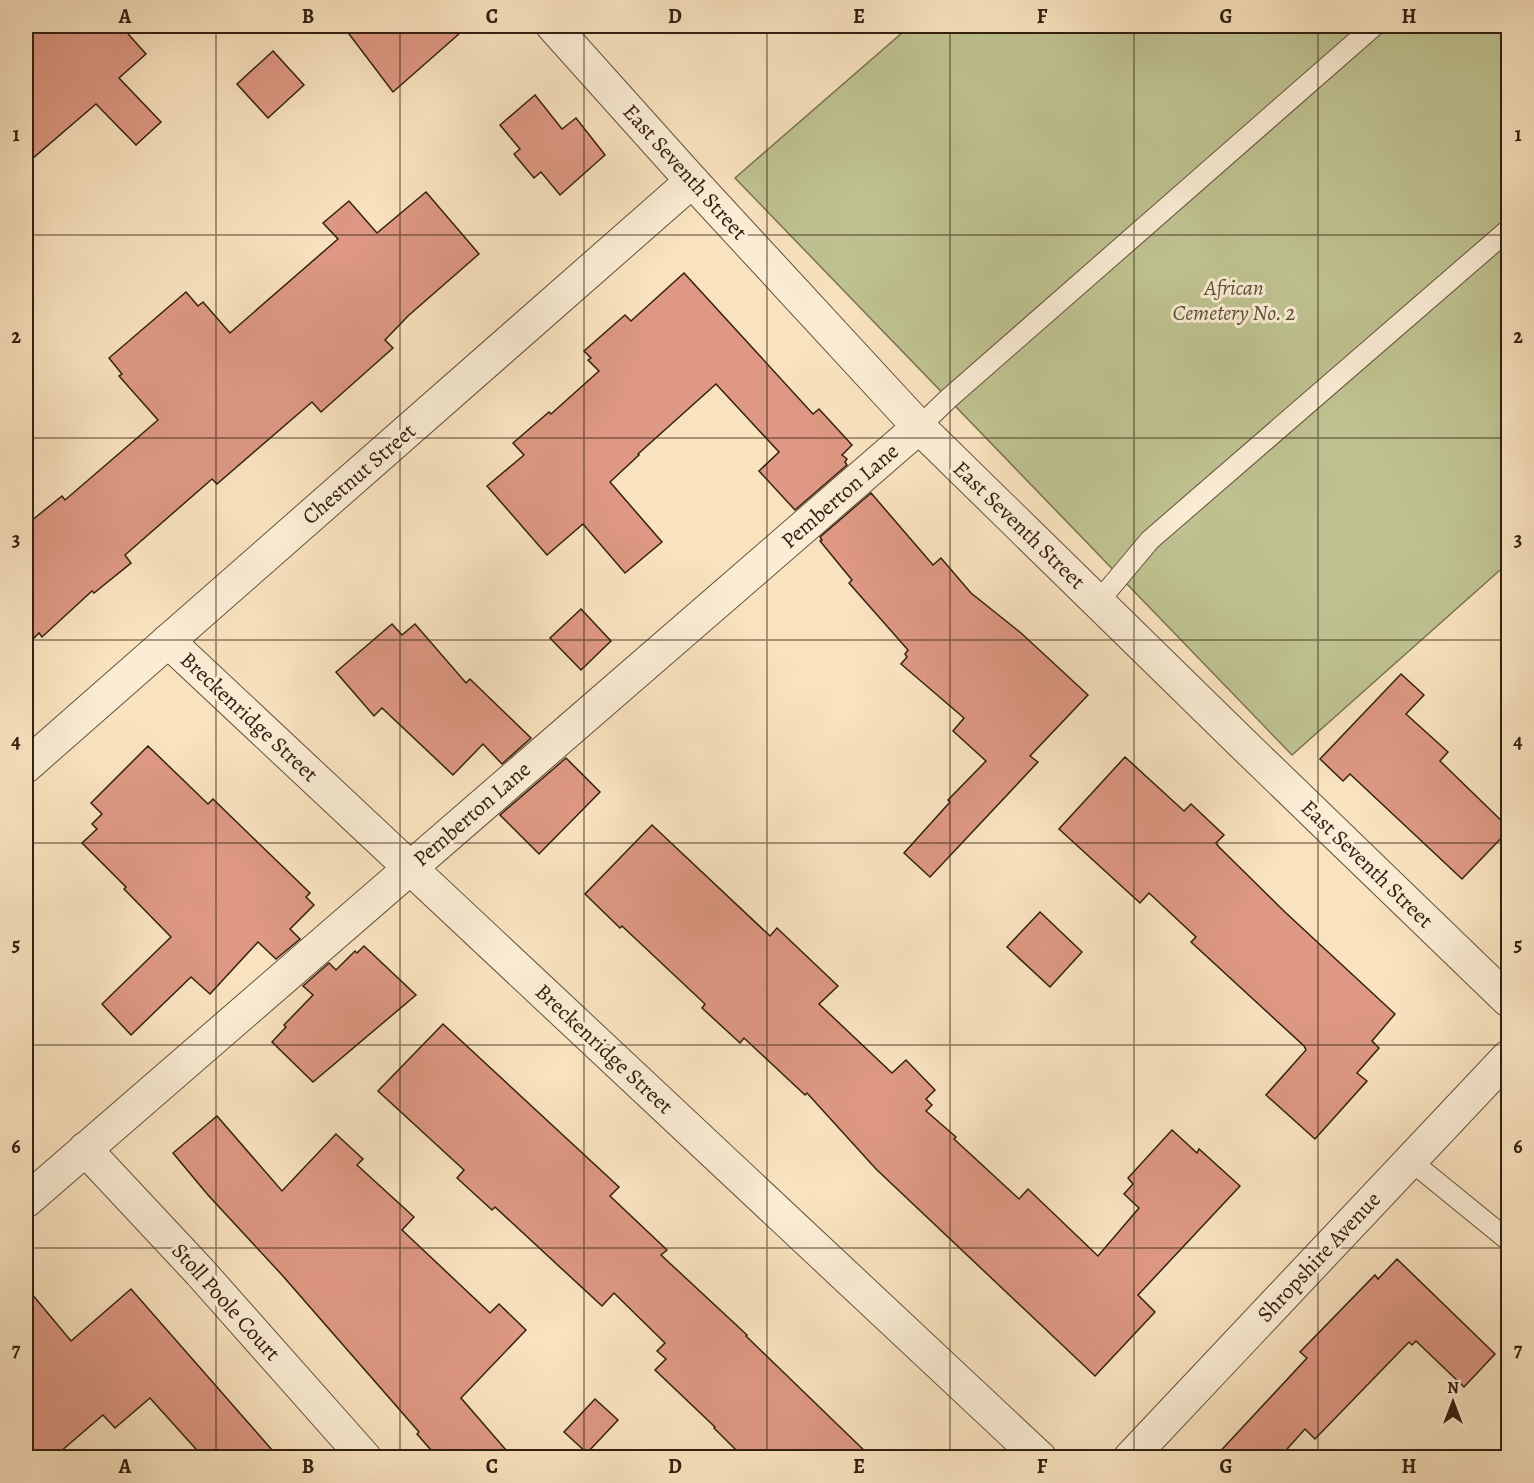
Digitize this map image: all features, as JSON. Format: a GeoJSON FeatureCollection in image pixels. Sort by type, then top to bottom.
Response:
{"type":"FeatureCollection","features":[{"type":"Feature","properties":{"kind":"street","name":"East Seventh Street"},"geometry":{"type":"LineString","coordinates":[[553,26],[692,181],[919,427],[1509,1000]]}},
{"type":"Feature","properties":{"kind":"street","name":"Chestnut Street"},"geometry":{"type":"LineString","coordinates":[[26,766],[692,181]]}},
{"type":"Feature","properties":{"kind":"street","name":"Pemberton Lane"},"geometry":{"type":"LineString","coordinates":[[26,1201],[919,427]]}},
{"type":"Feature","properties":{"kind":"street","name":"Breckenridge Street"},"geometry":{"type":"LineString","coordinates":[[168,641],[1040,1458]]}},
{"type":"Feature","properties":{"kind":"street","name":"Shropshire Avenue"},"geometry":{"type":"LineString","coordinates":[[1130,1458],[1509,1057]]}},
{"type":"Feature","properties":{"kind":"street","name":"Stoll Poole Court"},"geometry":{"type":"LineString","coordinates":[[85,1149],[200,1272],[365,1458]]}},
{"type":"Feature","properties":{"kind":"lane"},"geometry":{"type":"LineString","coordinates":[[919,427],[948,399],[1374,26]]}},
{"type":"Feature","properties":{"kind":"lane"},"geometry":{"type":"LineString","coordinates":[[1098,603],[1150,540],[1509,230]]}},
{"type":"Feature","properties":{"kind":"lane"},"geometry":{"type":"LineString","coordinates":[[1411,1161],[1509,1240]]}},
{"type":"Feature","properties":{"kind":"green space","name":"African Cemetery No. 2"},"geometry":{"type":"Polygon","coordinates":[[[910,26],[1508,26],[1508,563],[1292,755],[735,178],[910,26]]]}},
{"type":"Feature","properties":{"kind":"building"},"geometry":{"type":"Polygon","coordinates":[[[26,26],[121,26],[146,54],[119,78],[161,122],[136,145],[96,104],[26,164],[26,26]]]}},
{"type":"Feature","properties":{"kind":"building"},"geometry":{"type":"Polygon","coordinates":[[[343,26],[468,26],[393,92],[343,26]]]}},
{"type":"Feature","properties":{"kind":"building"},"geometry":{"type":"Polygon","coordinates":[[[273,51],[304,85],[268,118],[237,84],[273,51]]]}},
{"type":"Feature","properties":{"kind":"building"},"geometry":{"type":"Polygon","coordinates":[[[535,95],[562,129],[576,118],[605,155],[560,195],[541,172],[534,178],[514,154],[520,149],[500,125],[535,95]]]}},
{"type":"Feature","properties":{"kind":"building"},"geometry":{"type":"Polygon","coordinates":[[[426,192],[479,254],[408,316],[385,340],[393,348],[321,412],[312,402],[217,484],[212,479],[125,555],[131,563],[94,593],[92,591],[42,637],[39,633],[26,646],[26,525],[62,496],[65,500],[158,420],[119,376],[122,374],[109,358],[186,292],[198,306],[203,302],[230,333],[338,239],[323,223],[349,201],[377,233],[426,192]]]}},
{"type":"Feature","properties":{"kind":"building"},"geometry":{"type":"Polygon","coordinates":[[[684,273],[813,414],[819,409],[852,445],[842,455],[847,459],[845,462],[847,465],[795,510],[759,471],[779,452],[716,384],[610,482],[662,542],[625,573],[583,524],[547,555],[487,486],[524,455],[513,443],[549,412],[551,414],[599,371],[588,360],[591,358],[584,351],[625,315],[631,321],[684,273]]]}},
{"type":"Feature","properties":{"kind":"building"},"geometry":{"type":"Polygon","coordinates":[[[871,493],[933,565],[941,558],[971,593],[1021,633],[1088,695],[1030,756],[1038,762],[930,877],[904,853],[950,802],[948,800],[986,761],[953,731],[964,718],[901,664],[907,657],[905,654],[908,650],[849,583],[852,580],[820,541],[822,540],[820,537],[871,493]]]}},
{"type":"Feature","properties":{"kind":"building"},"geometry":{"type":"Polygon","coordinates":[[[581,609],[611,641],[581,670],[550,638],[581,609]]]}},
{"type":"Feature","properties":{"kind":"building"},"geometry":{"type":"Polygon","coordinates":[[[392,624],[402,635],[415,624],[466,683],[470,679],[531,738],[502,764],[483,744],[453,775],[382,708],[374,716],[336,672],[392,624]]]}},
{"type":"Feature","properties":{"kind":"building"},"geometry":{"type":"Polygon","coordinates":[[[1401,674],[1424,695],[1406,714],[1448,752],[1440,761],[1509,828],[1462,879],[1350,774],[1343,781],[1320,759],[1401,674]]]}},
{"type":"Feature","properties":{"kind":"building"},"geometry":{"type":"Polygon","coordinates":[[[148,746],[208,804],[213,799],[310,893],[306,897],[314,905],[290,929],[300,939],[276,959],[258,942],[210,994],[191,977],[131,1035],[102,1004],[171,937],[82,843],[97,829],[92,824],[102,814],[91,803],[148,746]]]}},
{"type":"Feature","properties":{"kind":"building"},"geometry":{"type":"Polygon","coordinates":[[[1125,757],[1184,811],[1191,804],[1224,835],[1216,843],[1219,847],[1395,1014],[1372,1041],[1379,1048],[1357,1073],[1367,1081],[1315,1139],[1266,1095],[1306,1050],[1304,1046],[1191,942],[1196,937],[1149,893],[1140,903],[1059,829],[1125,757]]]}},
{"type":"Feature","properties":{"kind":"building"},"geometry":{"type":"Polygon","coordinates":[[[566,758],[600,792],[539,854],[500,815],[566,758]]]}},
{"type":"Feature","properties":{"kind":"building"},"geometry":{"type":"Polygon","coordinates":[[[652,825],[770,936],[777,928],[838,986],[819,1004],[892,1073],[906,1060],[935,1090],[926,1099],[932,1105],[926,1111],[956,1137],[954,1139],[1019,1199],[1028,1189],[1098,1256],[1139,1208],[1124,1194],[1133,1184],[1128,1178],[1172,1130],[1197,1153],[1199,1149],[1240,1186],[1138,1295],[1155,1312],[1095,1376],[876,1169],[807,1093],[805,1095],[744,1038],[740,1043],[702,1008],[705,1004],[585,894],[652,825]]]}},
{"type":"Feature","properties":{"kind":"building"},"geometry":{"type":"Polygon","coordinates":[[[1040,912],[1082,952],[1050,987],[1007,947],[1040,912]]]}},
{"type":"Feature","properties":{"kind":"building"},"geometry":{"type":"Polygon","coordinates":[[[364,946],[416,995],[313,1082],[272,1042],[286,1027],[284,1025],[313,995],[303,986],[329,963],[336,970],[355,951],[357,953],[364,946]]]}},
{"type":"Feature","properties":{"kind":"building"},"geometry":{"type":"Polygon","coordinates":[[[443,1024],[619,1187],[610,1196],[667,1250],[661,1255],[747,1335],[872,1458],[744,1458],[655,1370],[666,1359],[657,1351],[665,1343],[614,1293],[602,1306],[495,1207],[492,1210],[457,1178],[464,1170],[378,1091],[443,1024]]]}},
{"type":"Feature","properties":{"kind":"building"},"geometry":{"type":"Polygon","coordinates":[[[217,1116],[282,1191],[336,1134],[363,1159],[357,1165],[414,1217],[402,1230],[490,1313],[499,1304],[526,1330],[461,1398],[513,1458],[438,1458],[417,1434],[419,1432],[282,1275],[208,1195],[173,1153],[217,1116]]]}},
{"type":"Feature","properties":{"kind":"building"},"geometry":{"type":"Polygon","coordinates":[[[1397,1259],[1495,1354],[1464,1387],[1416,1341],[1412,1345],[1409,1342],[1315,1439],[1305,1429],[1279,1458],[1214,1458],[1307,1358],[1300,1352],[1375,1275],[1378,1279],[1397,1259]]]}},
{"type":"Feature","properties":{"kind":"building"},"geometry":{"type":"Polygon","coordinates":[[[26,1287],[71,1341],[131,1289],[279,1458],[204,1458],[150,1398],[115,1428],[103,1415],[53,1458],[26,1458],[26,1287]]]}},
{"type":"Feature","properties":{"kind":"building"},"geometry":{"type":"Polygon","coordinates":[[[595,1399],[618,1420],[587,1453],[564,1432],[595,1399]]]}}]}
